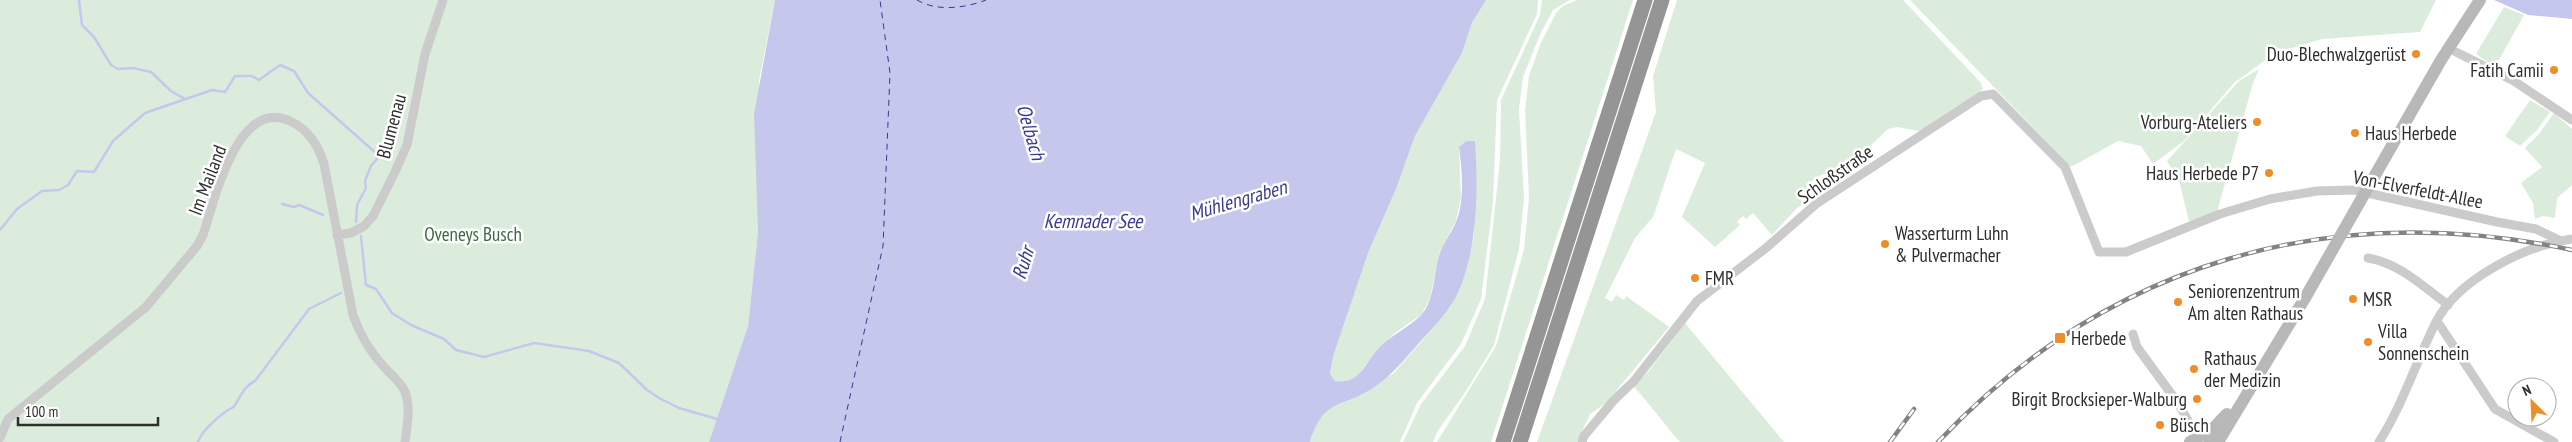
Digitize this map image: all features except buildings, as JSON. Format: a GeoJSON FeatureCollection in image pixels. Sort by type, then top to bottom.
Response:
{"type":"FeatureCollection","features":[{"type":"Feature","properties":{"kind":"highway"},"geometry":{"type":"LineString","coordinates":[[1520,442],[1661,3]]}},
{"type":"Feature","properties":{"kind":"highway"},"geometry":{"type":"LineString","coordinates":[[1503,442],[1644,4]]}},
{"type":"Feature","properties":{"kind":"main road"},"geometry":{"type":"LineString","coordinates":[[2206,439],[2251,388],[2305,298],[2432,76],[2480,0]]}},
{"type":"Feature","properties":{"kind":"street","name":"Blumenau"},"geometry":{"type":"LineString","coordinates":[[337,235],[351,233],[364,226],[372,216],[394,174],[407,145],[425,54],[443,0]]}},
{"type":"Feature","properties":{"kind":"street"},"geometry":{"type":"LineString","coordinates":[[2456,52],[2514,82],[2572,120]]}},
{"type":"Feature","properties":{"kind":"street","name":"Schloßstraße"},"geometry":{"type":"LineString","coordinates":[[1582,442],[1584,436],[1602,414],[1657,354],[1697,302],[1766,248],[1816,204],[1981,96],[1993,94],[2065,167],[2097,250]]}},
{"type":"Feature","properties":{"kind":"street","name":"Im Mailand"},"geometry":{"type":"LineString","coordinates":[[0,438],[8,419],[146,307],[197,246],[229,159],[249,127],[274,118],[286,119],[298,124],[318,145],[324,164],[337,235],[358,328],[372,353],[398,380],[404,392],[407,408],[405,442]]}},
{"type":"Feature","properties":{"kind":"street","name":"Von-Elverfeldt-Allee"},"geometry":{"type":"LineString","coordinates":[[2097,250],[2114,253],[2126,252],[2190,225],[2270,199],[2317,191],[2354,190],[2520,224],[2561,241]]}},
{"type":"Feature","properties":{"kind":"street"},"geometry":{"type":"LineString","coordinates":[[2379,442],[2404,399],[2437,321],[2448,305],[2479,276],[2513,258],[2572,239]]}},
{"type":"Feature","properties":{"kind":"street"},"geometry":{"type":"LineString","coordinates":[[2368,258],[2378,260],[2400,270],[2448,305]]}},
{"type":"Feature","properties":{"kind":"street"},"geometry":{"type":"LineString","coordinates":[[2437,321],[2496,409],[2554,442]]}},
{"type":"Feature","properties":{"kind":"street"},"geometry":{"type":"LineString","coordinates":[[2133,334],[2137,347],[2206,439]]}},
{"type":"Feature","properties":{"kind":"green space","name":"Oveneys Busch"},"geometry":{"type":"Polygon","coordinates":[[[0,0],[775,0],[759,81],[758,232],[748,326],[709,442],[0,442],[0,0]]]}},
{"type":"Feature","properties":{"kind":"green space"},"geometry":{"type":"Polygon","coordinates":[[[1486,0],[1538,0],[1537,14],[1497,100],[1493,201],[1481,299],[1461,344],[1417,403],[1400,442],[1310,442],[1316,421],[1330,408],[1350,399],[1394,373],[1433,328],[1459,290],[1474,236],[1475,141],[1466,141],[1459,147],[1461,198],[1456,221],[1440,251],[1430,298],[1422,314],[1395,333],[1377,350],[1355,379],[1345,383],[1335,381],[1330,374],[1333,357],[1368,253],[1396,189],[1415,136],[1462,53],[1472,23],[1486,0]]]}},
{"type":"Feature","properties":{"kind":"green space"},"geometry":{"type":"Polygon","coordinates":[[[1542,0],[1570,0],[1553,10],[1541,32],[1523,77],[1519,109],[1524,199],[1519,249],[1494,345],[1466,391],[1437,432],[1433,442],[1403,442],[1421,404],[1465,346],[1485,299],[1500,161],[1501,100],[1540,15],[1542,0]]]}},
{"type":"Feature","properties":{"kind":"green space"},"geometry":{"type":"Polygon","coordinates":[[[1577,0],[1633,0],[1491,442],[1437,442],[1496,346],[1524,250],[1529,197],[1525,110],[1529,76],[1540,45],[1556,13],[1563,6],[1577,0]]]}},
{"type":"Feature","properties":{"kind":"green space"},"geometry":{"type":"Polygon","coordinates":[[[1677,0],[1903,0],[1981,83],[1983,89],[1926,129],[1919,131],[1897,127],[1888,129],[1851,164],[1821,175],[1811,182],[1809,188],[1811,199],[1797,208],[1772,235],[1753,213],[1746,219],[1743,216],[1737,222],[1740,225],[1715,247],[1682,217],[1705,163],[1676,149],[1653,217],[1635,238],[1605,298],[1612,302],[1616,295],[1624,300],[1626,296],[1669,327],[1606,403],[1590,414],[1577,442],[1537,442],[1656,112],[1653,76],[1677,0]]]}},
{"type":"Feature","properties":{"kind":"green space"},"geometry":{"type":"Polygon","coordinates":[[[1910,0],[2436,0],[2420,32],[2322,39],[2275,53],[2234,83],[2184,141],[2153,164],[2141,146],[2118,141],[2071,167],[1910,0]]]}},
{"type":"Feature","properties":{"kind":"green space"},"geometry":{"type":"Polygon","coordinates":[[[2504,7],[2524,15],[2495,67],[2476,54],[2504,7]]]}},
{"type":"Feature","properties":{"kind":"green space"},"geometry":{"type":"Polygon","coordinates":[[[2259,69],[2253,83],[2217,212],[2189,222],[2180,184],[2167,161],[2239,81],[2259,69]]]}},
{"type":"Feature","properties":{"kind":"green space"},"geometry":{"type":"Polygon","coordinates":[[[2530,100],[2550,112],[2537,130],[2520,146],[2505,136],[2530,100]]]}},
{"type":"Feature","properties":{"kind":"green space"},"geometry":{"type":"Polygon","coordinates":[[[2554,113],[2572,129],[2572,185],[2557,198],[2555,218],[2543,216],[2535,219],[2533,203],[2521,183],[2542,167],[2525,148],[2539,134],[2554,113]]]}},
{"type":"Feature","properties":{"kind":"green space"},"geometry":{"type":"Polygon","coordinates":[[[1685,323],[1784,442],[1680,442],[1633,386],[1648,372],[1685,323]]]}},
{"type":"Feature","properties":{"kind":"water","name":"Kemnader See"},"geometry":{"type":"Polygon","coordinates":[[[775,0],[1486,0],[1472,23],[1462,53],[1415,136],[1396,189],[1368,253],[1333,357],[1330,374],[1335,381],[1350,380],[1355,377],[1382,345],[1417,319],[1426,308],[1440,252],[1454,226],[1461,204],[1462,185],[1459,147],[1466,141],[1475,141],[1475,216],[1470,253],[1460,288],[1442,317],[1399,366],[1376,386],[1328,410],[1316,427],[1310,442],[709,442],[748,326],[758,232],[754,114],[775,0]]]}},
{"type":"Feature","properties":{"kind":"water"},"geometry":{"type":"Polygon","coordinates":[[[2494,0],[2572,0],[2572,19],[2528,15],[2494,0]]]}},
{"type":"Feature","properties":{"kind":"waterway"},"geometry":{"type":"LineString","coordinates":[[79,0],[82,25],[94,37],[111,65],[118,69],[133,68],[151,72],[171,91],[185,99]]}},
{"type":"Feature","properties":{"kind":"waterway"},"geometry":{"type":"LineString","coordinates":[[0,230],[17,209],[42,191],[59,190],[68,185],[77,171],[94,172],[113,141],[145,113],[212,90],[225,92],[235,76],[252,76],[259,80],[280,65],[294,71],[308,93],[376,153],[377,159],[371,166],[365,181],[366,188],[357,205],[356,222]]}},
{"type":"Feature","properties":{"kind":"waterway"},"geometry":{"type":"LineString","coordinates":[[282,204],[294,207],[299,205],[323,215]]}},
{"type":"Feature","properties":{"kind":"waterway"},"geometry":{"type":"LineString","coordinates":[[361,236],[366,285],[376,289],[392,313],[411,325],[444,339],[456,350],[484,357],[534,343],[589,351],[619,363],[647,390],[659,398],[679,408],[717,419]]}},
{"type":"Feature","properties":{"kind":"waterway"},"geometry":{"type":"LineString","coordinates":[[198,442],[210,426],[234,406],[245,388],[255,381],[309,309],[341,293]]}},
{"type":"Feature","properties":{"kind":"ferry route"},"geometry":{"type":"LineString","coordinates":[[840,442],[883,246],[890,73],[880,0]]}},
{"type":"Feature","properties":{"kind":"ferry route"},"geometry":{"type":"LineString","coordinates":[[917,0],[933,6],[951,8],[986,0]]}},
{"type":"Feature","properties":{"kind":"railway"},"geometry":{"type":"LineString","coordinates":[[1938,442],[2004,380],[2075,329],[2150,288],[2228,259],[2310,240],[2395,233],[2483,236],[2572,250]]}},
{"type":"Feature","properties":{"kind":"railway"},"geometry":{"type":"LineString","coordinates":[[1890,442],[1914,409]]}},
{"type":"Feature","properties":{"kind":"place","name":"Duo-Blechwalzgerüst"},"geometry":{"type":"Point","coordinates":[2416,54]}},
{"type":"Feature","properties":{"kind":"place","name":"Fatih Camii"},"geometry":{"type":"Point","coordinates":[2554,70]}},
{"type":"Feature","properties":{"kind":"place","name":"Vorburg-Ateliers"},"geometry":{"type":"Point","coordinates":[2257,122]}},
{"type":"Feature","properties":{"kind":"place","name":"Haus Herbede"},"geometry":{"type":"Point","coordinates":[2355,133]}},
{"type":"Feature","properties":{"kind":"place","name":"Haus Herbede P7"},"geometry":{"type":"Point","coordinates":[2269,173]}},
{"type":"Feature","properties":{"kind":"place","name":"Wasserturm Luhn & Pulvermacher"},"geometry":{"type":"Point","coordinates":[1885,244]}},
{"type":"Feature","properties":{"kind":"place","name":"FMR"},"geometry":{"type":"Point","coordinates":[1695,278]}},
{"type":"Feature","properties":{"kind":"place","name":"MSR"},"geometry":{"type":"Point","coordinates":[2353,299]}},
{"type":"Feature","properties":{"kind":"place","name":"Seniorenzentrum Am alten Rathaus"},"geometry":{"type":"Point","coordinates":[2178,302]}},
{"type":"Feature","properties":{"kind":"place","name":"Herbede"},"geometry":{"type":"Point","coordinates":[2060,338]}},
{"type":"Feature","properties":{"kind":"place","name":"Villa Sonnenschein"},"geometry":{"type":"Point","coordinates":[2368,342]}},
{"type":"Feature","properties":{"kind":"place","name":"Rathaus der Medizin"},"geometry":{"type":"Point","coordinates":[2194,369]}},
{"type":"Feature","properties":{"kind":"place","name":"Birgit Brocksieper-Walburg"},"geometry":{"type":"Point","coordinates":[2197,399]}},
{"type":"Feature","properties":{"kind":"place","name":"Büsch"},"geometry":{"type":"Point","coordinates":[2160,425]}},
{"type":"Feature","properties":{"kind":"water label","name":"Oelbach"},"geometry":{"type":"Point","coordinates":[1031,132]}},
{"type":"Feature","properties":{"kind":"water label","name":"Mühlengraben"},"geometry":{"type":"Point","coordinates":[1238,200]}},
{"type":"Feature","properties":{"kind":"water label","name":"Ruhr"},"geometry":{"type":"Point","coordinates":[1023,263]}}]}
